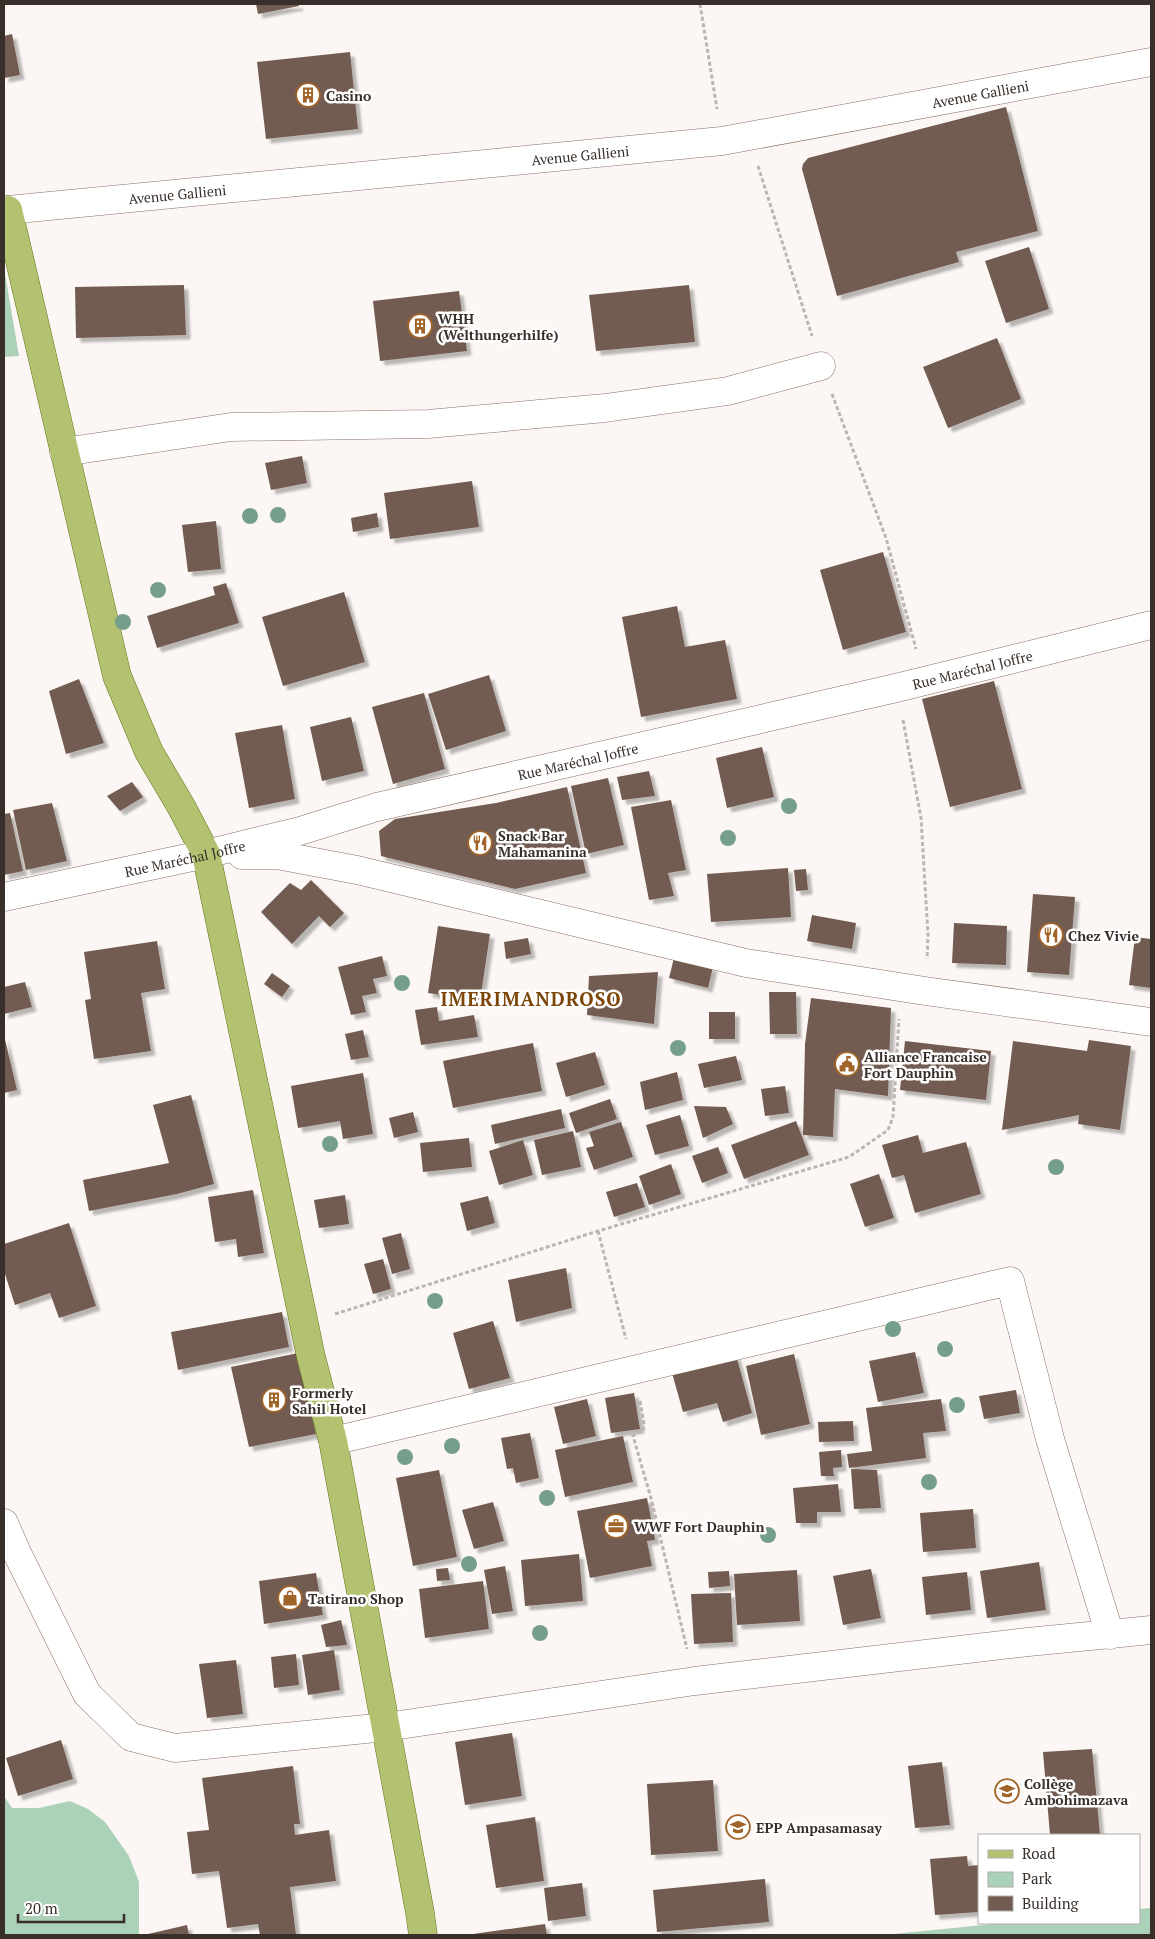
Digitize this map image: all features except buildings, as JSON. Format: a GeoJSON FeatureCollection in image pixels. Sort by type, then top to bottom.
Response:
{"type":"FeatureCollection","features":[{"type":"Feature","properties":{"kind":"main road"},"geometry":{"type":"LineString","coordinates":[[6,210],[117,676],[149,752],[206,854],[311,1357],[334,1441],[420,1912],[422,1935]]}},
{"type":"Feature","properties":{"kind":"street","name":"Avenue Gallieni"},"geometry":{"type":"LineString","coordinates":[[6,210],[722,141],[1151,62]]}},
{"type":"Feature","properties":{"kind":"street"},"geometry":{"type":"LineString","coordinates":[[64,452],[231,427],[428,424],[605,408],[728,391],[821,366]]}},
{"type":"Feature","properties":{"kind":"street","name":"Rue Maréchal Joffre"},"geometry":{"type":"LineString","coordinates":[[4,897],[206,854],[300,831],[377,807],[896,688],[1151,625]]}},
{"type":"Feature","properties":{"kind":"street"},"geometry":{"type":"LineString","coordinates":[[206,854],[277,855],[316,862],[746,963],[913,989],[1151,1022]]}},
{"type":"Feature","properties":{"kind":"street"},"geometry":{"type":"LineString","coordinates":[[334,1441],[1010,1281],[1050,1439],[1110,1635]]}},
{"type":"Feature","properties":{"kind":"street"},"geometry":{"type":"LineString","coordinates":[[4,1523],[87,1694],[131,1737],[175,1748],[386,1727],[695,1681],[1028,1642],[1151,1630]]}},
{"type":"Feature","properties":{"kind":"path"},"geometry":{"type":"LineString","coordinates":[[700,4],[722,141]]}},
{"type":"Feature","properties":{"kind":"path"},"geometry":{"type":"LineString","coordinates":[[749,137],[821,366],[886,538],[924,681]]}},
{"type":"Feature","properties":{"kind":"path"},"geometry":{"type":"LineString","coordinates":[[304,1324],[598,1231],[849,1157],[888,1130],[893,1117],[913,989],[928,935],[922,818],[896,688]]}},
{"type":"Feature","properties":{"kind":"path"},"geometry":{"type":"LineString","coordinates":[[598,1231],[634,1370],[644,1424],[643,1431],[636,1433],[634,1436],[651,1498],[695,1681]]}},
{"type":"Feature","properties":{"kind":"green space"},"geometry":{"type":"Polygon","coordinates":[[[4,268],[19,356],[4,357],[4,268]]]}},
{"type":"Feature","properties":{"kind":"green space"},"geometry":{"type":"Polygon","coordinates":[[[4,1796],[12,1808],[39,1808],[70,1801],[88,1809],[105,1822],[129,1856],[139,1882],[139,1935],[4,1935],[4,1796]]]}},
{"type":"Feature","properties":{"kind":"green space"},"geometry":{"type":"Polygon","coordinates":[[[1151,1908],[1151,1935],[883,1935],[994,1924],[1140,1924],[1140,1909],[1151,1908]]]}},
{"type":"Feature","properties":{"kind":"place","name":"Casino"},"geometry":{"type":"Point","coordinates":[308,95]}},
{"type":"Feature","properties":{"kind":"place","name":"WHH (Welthungerhilfe)"},"geometry":{"type":"Point","coordinates":[420,326]}},
{"type":"Feature","properties":{"kind":"place","name":"Snack Bar Mahamanina"},"geometry":{"type":"Point","coordinates":[480,843]}},
{"type":"Feature","properties":{"kind":"place","name":"Chez Vivie"},"geometry":{"type":"Point","coordinates":[1051,935]}},
{"type":"Feature","properties":{"kind":"place","name":"Alliance Francaise Fort Dauphin"},"geometry":{"type":"Point","coordinates":[847,1064]}},
{"type":"Feature","properties":{"kind":"place","name":"Formerly Sahil Hotel"},"geometry":{"type":"Point","coordinates":[274,1400]}},
{"type":"Feature","properties":{"kind":"place","name":"WWF Fort Dauphin"},"geometry":{"type":"Point","coordinates":[616,1526]}},
{"type":"Feature","properties":{"kind":"place","name":"Tatirano Shop"},"geometry":{"type":"Point","coordinates":[290,1598]}},
{"type":"Feature","properties":{"kind":"place","name":"Collège Ambohimazava"},"geometry":{"type":"Point","coordinates":[1007,1791]}},
{"type":"Feature","properties":{"kind":"place","name":"EPP Ampasamasay"},"geometry":{"type":"Point","coordinates":[738,1827]}},
{"type":"Feature","properties":{"kind":"district","name":"IMERIMANDROSO"},"geometry":{"type":"Point","coordinates":[531,998]}}]}
